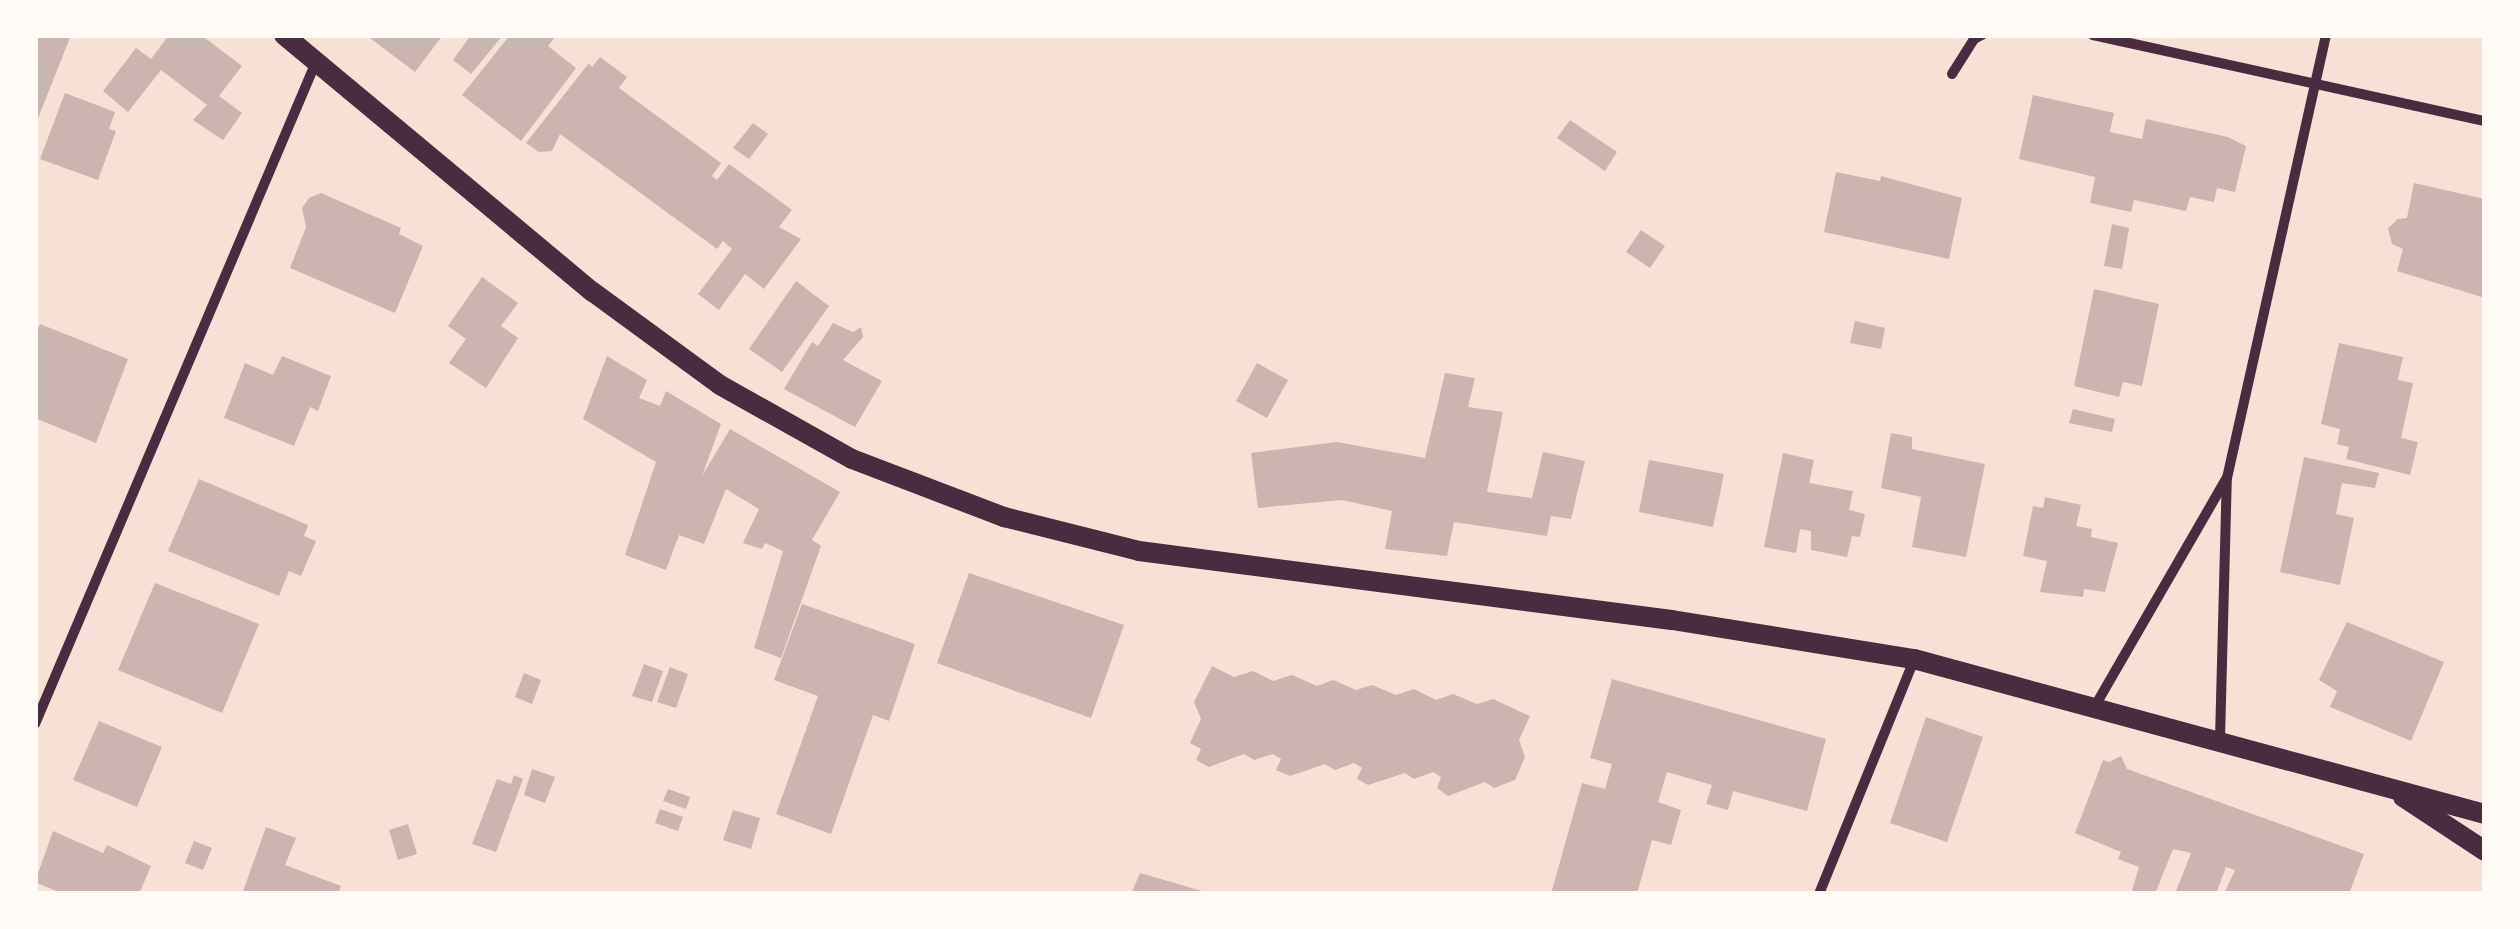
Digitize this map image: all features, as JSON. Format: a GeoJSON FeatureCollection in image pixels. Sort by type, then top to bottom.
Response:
{"type":"FeatureCollection","features":[{"type":"Feature","properties":{"kind":"main road"},"geometry":{"type":"LineString","coordinates":[[284,35],[593,292],[720,385],[852,459],[1004,517],[1139,550],[1672,620],[1914,658],[2485,814]]}},
{"type":"Feature","properties":{"kind":"main road"},"geometry":{"type":"LineString","coordinates":[[2384,786],[2485,851]]}},
{"type":"Feature","properties":{"kind":"street"},"geometry":{"type":"LineString","coordinates":[[1952,74],[1974,39],[1982,35]]}},
{"type":"Feature","properties":{"kind":"street"},"geometry":{"type":"LineString","coordinates":[[2092,35],[2485,121]]}},
{"type":"Feature","properties":{"kind":"street"},"geometry":{"type":"LineString","coordinates":[[2220,740],[2227,478],[2326,35]]}},
{"type":"Feature","properties":{"kind":"street"},"geometry":{"type":"LineString","coordinates":[[35,724],[316,60]]}},
{"type":"Feature","properties":{"kind":"street"},"geometry":{"type":"LineString","coordinates":[[2095,706],[2227,478]]}},
{"type":"Feature","properties":{"kind":"street"},"geometry":{"type":"LineString","coordinates":[[1819,894],[1914,658]]}},
{"type":"Feature","properties":{"kind":"building"},"geometry":{"type":"Polygon","coordinates":[[[35,35],[71,35],[35,126],[35,35]]]}},
{"type":"Feature","properties":{"kind":"building"},"geometry":{"type":"Polygon","coordinates":[[[169,35],[201,35],[242,66],[219,96],[242,113],[223,140],[193,120],[207,105],[161,70],[128,112],[103,91],[136,48],[151,59],[169,35]]]}},
{"type":"Feature","properties":{"kind":"building"},"geometry":{"type":"Polygon","coordinates":[[[366,35],[443,35],[415,72],[366,35]]]}},
{"type":"Feature","properties":{"kind":"building"},"geometry":{"type":"Polygon","coordinates":[[[471,35],[503,35],[471,74],[453,60],[471,35]]]}},
{"type":"Feature","properties":{"kind":"building"},"geometry":{"type":"Polygon","coordinates":[[[510,35],[557,35],[548,46],[576,68],[521,141],[462,95],[510,35]]]}},
{"type":"Feature","properties":{"kind":"building"},"geometry":{"type":"Polygon","coordinates":[[[600,57],[627,77],[619,88],[721,163],[712,176],[717,180],[729,164],[792,210],[779,227],[801,239],[764,289],[745,274],[719,310],[698,294],[732,249],[723,241],[717,249],[560,134],[552,151],[539,152],[526,143],[589,63],[592,67],[600,57]]]}},
{"type":"Feature","properties":{"kind":"building"},"geometry":{"type":"Polygon","coordinates":[[[65,93],[115,112],[109,129],[116,131],[98,180],[40,159],[65,93]]]}},
{"type":"Feature","properties":{"kind":"building"},"geometry":{"type":"Polygon","coordinates":[[[2033,95],[2114,113],[2110,132],[2142,139],[2146,119],[2228,137],[2246,146],[2235,192],[2217,188],[2214,202],[2190,197],[2186,211],[2134,200],[2131,212],[2090,203],[2095,177],[2019,159],[2033,95]]]}},
{"type":"Feature","properties":{"kind":"building"},"geometry":{"type":"Polygon","coordinates":[[[1570,120],[1617,152],[1605,171],[1557,138],[1570,120]]]}},
{"type":"Feature","properties":{"kind":"building"},"geometry":{"type":"Polygon","coordinates":[[[753,123],[768,134],[749,159],[733,148],[753,123]]]}},
{"type":"Feature","properties":{"kind":"building"},"geometry":{"type":"Polygon","coordinates":[[[1836,172],[1880,181],[1881,176],[1962,198],[1949,259],[1824,232],[1836,172]]]}},
{"type":"Feature","properties":{"kind":"building"},"geometry":{"type":"Polygon","coordinates":[[[2414,183],[2485,199],[2485,298],[2397,271],[2403,249],[2392,244],[2388,228],[2398,219],[2407,218],[2414,183]]]}},
{"type":"Feature","properties":{"kind":"building"},"geometry":{"type":"Polygon","coordinates":[[[321,193],[401,228],[399,234],[423,246],[395,313],[290,268],[306,227],[302,208],[309,198],[321,193]]]}},
{"type":"Feature","properties":{"kind":"building"},"geometry":{"type":"Polygon","coordinates":[[[2112,224],[2129,228],[2122,269],[2104,266],[2112,224]]]}},
{"type":"Feature","properties":{"kind":"building"},"geometry":{"type":"Polygon","coordinates":[[[1641,230],[1665,246],[1650,268],[1626,252],[1641,230]]]}},
{"type":"Feature","properties":{"kind":"building"},"geometry":{"type":"Polygon","coordinates":[[[482,277],[518,303],[501,326],[518,338],[486,388],[449,363],[466,339],[448,326],[482,277]]]}},
{"type":"Feature","properties":{"kind":"building"},"geometry":{"type":"Polygon","coordinates":[[[796,281],[829,306],[782,372],[749,349],[796,281]]]}},
{"type":"Feature","properties":{"kind":"building"},"geometry":{"type":"Polygon","coordinates":[[[2094,289],[2159,304],[2142,386],[2123,382],[2119,397],[2074,386],[2094,289]]]}},
{"type":"Feature","properties":{"kind":"building"},"geometry":{"type":"Polygon","coordinates":[[[1855,321],[1885,328],[1881,349],[1850,343],[1855,321]]]}},
{"type":"Feature","properties":{"kind":"building"},"geometry":{"type":"Polygon","coordinates":[[[833,323],[853,332],[861,327],[863,337],[843,360],[882,381],[855,427],[784,389],[812,342],[818,346],[833,323]]]}},
{"type":"Feature","properties":{"kind":"building"},"geometry":{"type":"Polygon","coordinates":[[[40,324],[128,359],[96,443],[35,418],[35,335],[40,324]]]}},
{"type":"Feature","properties":{"kind":"building"},"geometry":{"type":"Polygon","coordinates":[[[2339,343],[2403,357],[2398,380],[2413,383],[2401,438],[2418,442],[2410,475],[2346,459],[2349,447],[2337,444],[2340,429],[2321,424],[2339,343]]]}},
{"type":"Feature","properties":{"kind":"building"},"geometry":{"type":"Polygon","coordinates":[[[282,356],[331,376],[318,411],[310,407],[294,446],[224,418],[245,363],[273,375],[282,356]]]}},
{"type":"Feature","properties":{"kind":"building"},"geometry":{"type":"Polygon","coordinates":[[[607,356],[647,380],[639,398],[660,406],[666,391],[721,424],[702,476],[730,429],[840,492],[812,540],[821,546],[781,658],[754,648],[783,551],[765,543],[762,549],[743,543],[759,509],[726,489],[704,544],[679,535],[666,570],[625,555],[656,462],[583,419],[607,356]]]}},
{"type":"Feature","properties":{"kind":"building"},"geometry":{"type":"Polygon","coordinates":[[[1257,363],[1288,380],[1267,418],[1236,401],[1257,363]]]}},
{"type":"Feature","properties":{"kind":"building"},"geometry":{"type":"Polygon","coordinates":[[[1445,373],[1475,378],[1468,407],[1503,412],[1487,492],[1532,498],[1543,452],[1585,461],[1571,519],[1551,516],[1547,536],[1454,522],[1447,556],[1385,549],[1392,511],[1342,500],[1258,508],[1251,453],[1337,442],[1425,458],[1445,373]]]}},
{"type":"Feature","properties":{"kind":"building"},"geometry":{"type":"Polygon","coordinates":[[[2073,409],[2115,419],[2112,432],[2069,423],[2073,409]]]}},
{"type":"Feature","properties":{"kind":"building"},"geometry":{"type":"Polygon","coordinates":[[[1891,433],[1912,437],[1912,449],[1985,464],[1966,557],[1912,547],[1921,497],[1881,488],[1891,433]]]}},
{"type":"Feature","properties":{"kind":"building"},"geometry":{"type":"Polygon","coordinates":[[[1783,453],[1814,460],[1809,483],[1853,491],[1849,510],[1865,514],[1860,537],[1852,536],[1847,557],[1811,550],[1811,531],[1800,529],[1796,553],[1764,547],[1783,453]]]}},
{"type":"Feature","properties":{"kind":"building"},"geometry":{"type":"Polygon","coordinates":[[[2304,457],[2379,473],[2375,488],[2342,483],[2336,514],[2354,518],[2340,585],[2280,572],[2304,457]]]}},
{"type":"Feature","properties":{"kind":"building"},"geometry":{"type":"Polygon","coordinates":[[[1649,460],[1724,474],[1713,527],[1639,512],[1649,460]]]}},
{"type":"Feature","properties":{"kind":"building"},"geometry":{"type":"Polygon","coordinates":[[[199,479],[308,525],[304,536],[316,541],[301,576],[289,571],[279,596],[168,551],[199,479]]]}},
{"type":"Feature","properties":{"kind":"building"},"geometry":{"type":"Polygon","coordinates":[[[2045,497],[2081,505],[2076,526],[2092,529],[2091,537],[2118,543],[2105,592],[2084,589],[2083,597],[2040,592],[2047,561],[2023,556],[2033,506],[2043,508],[2045,497]]]}},
{"type":"Feature","properties":{"kind":"building"},"geometry":{"type":"Polygon","coordinates":[[[969,573],[1124,625],[1091,718],[937,663],[969,573]]]}},
{"type":"Feature","properties":{"kind":"building"},"geometry":{"type":"Polygon","coordinates":[[[155,583],[259,624],[222,713],[118,670],[155,583]]]}},
{"type":"Feature","properties":{"kind":"building"},"geometry":{"type":"Polygon","coordinates":[[[802,604],[915,644],[889,721],[873,715],[831,834],[776,814],[818,696],[774,680],[802,604]]]}},
{"type":"Feature","properties":{"kind":"building"},"geometry":{"type":"Polygon","coordinates":[[[2347,622],[2444,662],[2411,741],[2330,707],[2337,691],[2319,680],[2347,622]]]}},
{"type":"Feature","properties":{"kind":"building"},"geometry":{"type":"Polygon","coordinates":[[[644,664],[663,671],[652,702],[632,696],[644,664]]]}},
{"type":"Feature","properties":{"kind":"building"},"geometry":{"type":"Polygon","coordinates":[[[1212,666],[1234,677],[1253,671],[1273,681],[1292,675],[1317,686],[1333,680],[1356,690],[1372,685],[1396,695],[1414,689],[1436,700],[1453,694],[1477,704],[1493,699],[1530,716],[1519,740],[1525,757],[1515,780],[1494,788],[1485,782],[1448,796],[1437,788],[1441,777],[1433,772],[1414,779],[1405,773],[1368,785],[1357,779],[1362,768],[1354,763],[1335,770],[1325,764],[1290,776],[1276,770],[1281,759],[1273,754],[1254,760],[1244,754],[1209,767],[1196,760],[1201,749],[1190,743],[1201,719],[1194,702],[1212,666]]]}},
{"type":"Feature","properties":{"kind":"building"},"geometry":{"type":"Polygon","coordinates":[[[670,667],[688,674],[676,708],[657,702],[670,667]]]}},
{"type":"Feature","properties":{"kind":"building"},"geometry":{"type":"Polygon","coordinates":[[[524,673],[541,680],[532,704],[515,697],[524,673]]]}},
{"type":"Feature","properties":{"kind":"building"},"geometry":{"type":"Polygon","coordinates":[[[1612,679],[1826,739],[1807,811],[1733,791],[1728,810],[1706,804],[1712,785],[1667,772],[1658,802],[1681,810],[1671,845],[1652,840],[1637,894],[1551,894],[1582,783],[1605,789],[1612,764],[1590,758],[1612,679]]]}},
{"type":"Feature","properties":{"kind":"building"},"geometry":{"type":"Polygon","coordinates":[[[1926,717],[1983,737],[1947,842],[1890,823],[1926,717]]]}},
{"type":"Feature","properties":{"kind":"building"},"geometry":{"type":"Polygon","coordinates":[[[99,721],[162,747],[137,807],[73,780],[99,721]]]}},
{"type":"Feature","properties":{"kind":"building"},"geometry":{"type":"Polygon","coordinates":[[[2121,756],[2127,769],[2364,854],[2349,894],[2224,894],[2235,870],[2226,867],[2216,894],[2175,894],[2191,853],[2173,849],[2155,894],[2131,894],[2139,867],[2118,859],[2121,852],[2075,833],[2103,760],[2109,762],[2121,756]]]}},
{"type":"Feature","properties":{"kind":"building"},"geometry":{"type":"Polygon","coordinates":[[[532,769],[555,777],[545,803],[524,795],[532,769]]]}},
{"type":"Feature","properties":{"kind":"building"},"geometry":{"type":"Polygon","coordinates":[[[514,775],[523,779],[496,852],[472,844],[497,779],[511,784],[514,775]]]}},
{"type":"Feature","properties":{"kind":"building"},"geometry":{"type":"Polygon","coordinates":[[[668,789],[690,797],[686,809],[663,801],[668,789]]]}},
{"type":"Feature","properties":{"kind":"building"},"geometry":{"type":"Polygon","coordinates":[[[660,809],[683,817],[678,831],[655,823],[660,809]]]}},
{"type":"Feature","properties":{"kind":"building"},"geometry":{"type":"Polygon","coordinates":[[[733,810],[760,818],[751,849],[723,840],[733,810]]]}},
{"type":"Feature","properties":{"kind":"building"},"geometry":{"type":"Polygon","coordinates":[[[408,824],[417,854],[398,860],[389,830],[408,824]]]}},
{"type":"Feature","properties":{"kind":"building"},"geometry":{"type":"Polygon","coordinates":[[[266,827],[296,838],[285,865],[341,886],[338,894],[242,894],[266,827]]]}},
{"type":"Feature","properties":{"kind":"building"},"geometry":{"type":"Polygon","coordinates":[[[53,831],[103,853],[107,845],[151,866],[139,894],[63,894],[35,882],[53,831]]]}},
{"type":"Feature","properties":{"kind":"building"},"geometry":{"type":"Polygon","coordinates":[[[194,841],[212,848],[203,870],[185,863],[194,841]]]}},
{"type":"Feature","properties":{"kind":"building"},"geometry":{"type":"Polygon","coordinates":[[[1140,873],[1209,893],[1209,894],[1131,894],[1140,873]]]}}]}
